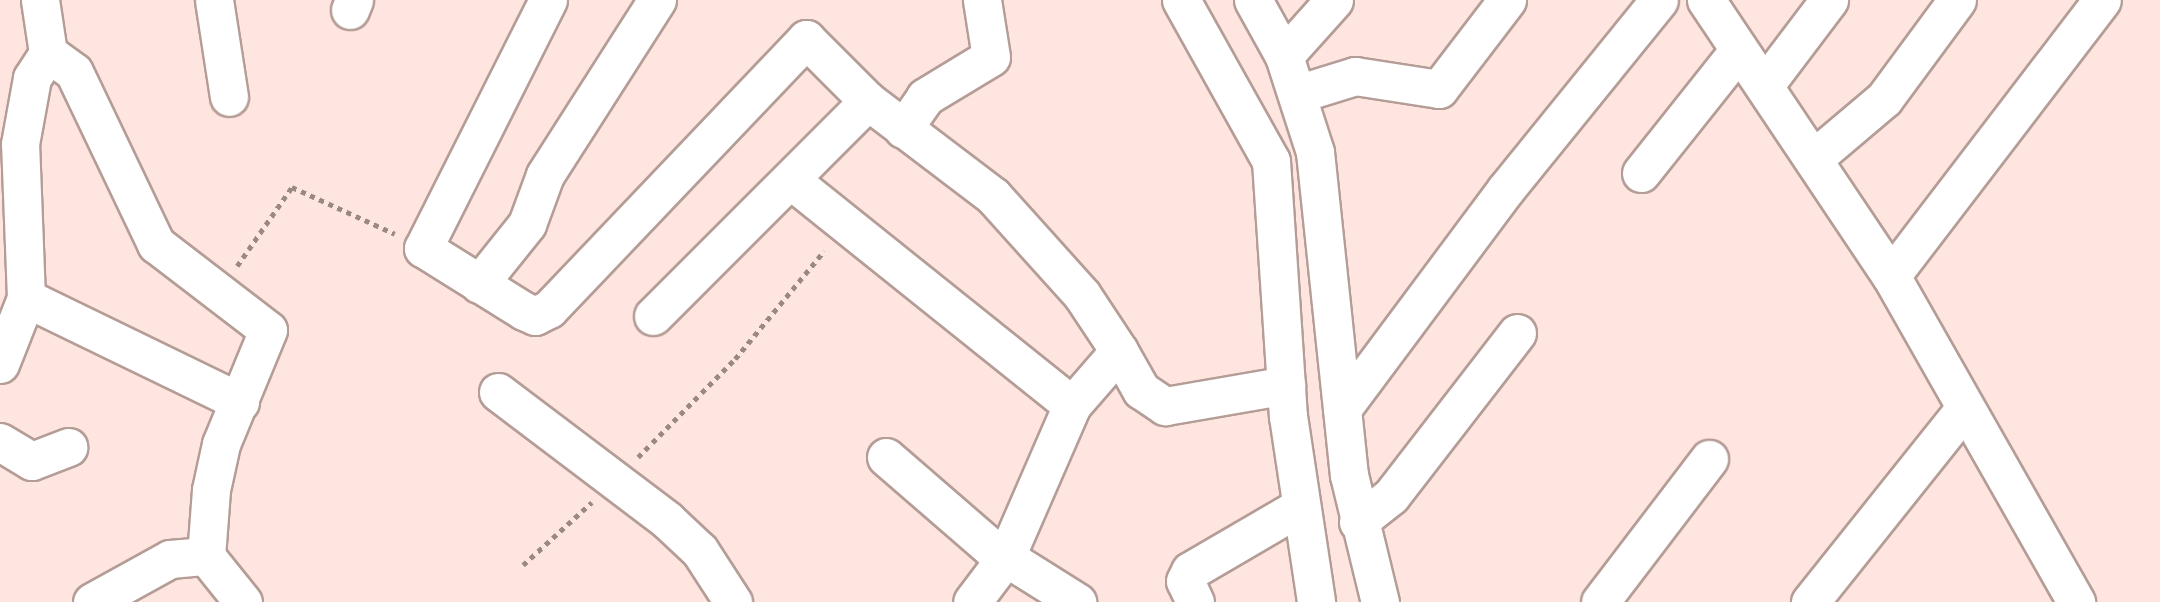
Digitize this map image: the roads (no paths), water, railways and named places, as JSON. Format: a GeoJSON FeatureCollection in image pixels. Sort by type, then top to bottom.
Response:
{"type":"FeatureCollection","features":[{"type":"Feature","properties":{"kind":"street"},"geometry":{"type":"LineString","coordinates":[[0,364],[26,298],[20,144],[32,79],[48,53],[40,0]]}},
{"type":"Feature","properties":{"kind":"street"},"geometry":{"type":"LineString","coordinates":[[214,0],[229,97]]}},
{"type":"Feature","properties":{"kind":"street"},"geometry":{"type":"LineString","coordinates":[[548,0],[423,248],[535,316],[549,309],[806,39],[868,101],[993,196],[1082,295],[1141,390],[1165,406],[1286,385]]}},
{"type":"Feature","properties":{"kind":"street"},"geometry":{"type":"LineString","coordinates":[[479,284],[527,224],[545,175],[657,0]]}},
{"type":"Feature","properties":{"kind":"street"},"geometry":{"type":"LineString","coordinates":[[903,129],[925,97],[991,57],[982,0]]}},
{"type":"Feature","properties":{"kind":"street"},"geometry":{"type":"LineString","coordinates":[[1181,0],[1271,161],[1286,385],[1298,508],[1317,602]]}},
{"type":"Feature","properties":{"kind":"street"},"geometry":{"type":"LineString","coordinates":[[1253,0],[1284,56],[1315,152],[1342,409],[1358,522],[1380,602]]}},
{"type":"Feature","properties":{"kind":"street"},"geometry":{"type":"LineString","coordinates":[[1284,56],[1334,0]]}},
{"type":"Feature","properties":{"kind":"street"},"geometry":{"type":"LineString","coordinates":[[1297,94],[1355,76],[1439,89],[1507,0]]}},
{"type":"Feature","properties":{"kind":"street"},"geometry":{"type":"LineString","coordinates":[[1342,409],[1506,189],[1660,0]]}},
{"type":"Feature","properties":{"kind":"street"},"geometry":{"type":"LineString","coordinates":[[1706,0],[1891,276],[1964,409],[2076,602]]}},
{"type":"Feature","properties":{"kind":"street"},"geometry":{"type":"LineString","coordinates":[[1764,86],[1829,0]]}},
{"type":"Feature","properties":{"kind":"street"},"geometry":{"type":"LineString","coordinates":[[1813,159],[1884,99],[1957,0]]}},
{"type":"Feature","properties":{"kind":"street"},"geometry":{"type":"LineString","coordinates":[[1891,276],[2102,0]]}},
{"type":"Feature","properties":{"kind":"street"},"geometry":{"type":"LineString","coordinates":[[1642,173],[1740,50]]}},
{"type":"Feature","properties":{"kind":"street"},"geometry":{"type":"LineString","coordinates":[[48,53],[74,72],[156,244],[218,297],[269,333],[240,402],[211,490],[206,556],[243,602]]}},
{"type":"Feature","properties":{"kind":"street"},"geometry":{"type":"LineString","coordinates":[[653,316],[792,181],[868,101]]}},
{"type":"Feature","properties":{"kind":"street"},"geometry":{"type":"LineString","coordinates":[[792,181],[1072,405]]}},
{"type":"Feature","properties":{"kind":"street"},"geometry":{"type":"LineString","coordinates":[[26,298],[240,402]]}},
{"type":"Feature","properties":{"kind":"street"},"geometry":{"type":"LineString","coordinates":[[1358,522],[1391,496],[1517,333]]}},
{"type":"Feature","properties":{"kind":"street"},"geometry":{"type":"LineString","coordinates":[[972,602],[1006,557],[1072,405],[1119,351]]}},
{"type":"Feature","properties":{"kind":"street"},"geometry":{"type":"LineString","coordinates":[[498,392],[615,481],[700,551],[733,602]]}},
{"type":"Feature","properties":{"kind":"street"},"geometry":{"type":"LineString","coordinates":[[1810,602],[1964,409]]}},
{"type":"Feature","properties":{"kind":"street"},"geometry":{"type":"LineString","coordinates":[[0,442],[32,461],[68,447]]}},
{"type":"Feature","properties":{"kind":"street"},"geometry":{"type":"LineString","coordinates":[[886,457],[1006,557],[1077,602]]}},
{"type":"Feature","properties":{"kind":"street"},"geometry":{"type":"LineString","coordinates":[[1600,602],[1709,459]]}},
{"type":"Feature","properties":{"kind":"street"},"geometry":{"type":"LineString","coordinates":[[1195,602],[1186,589],[1190,572],[1298,508]]}},
{"type":"Feature","properties":{"kind":"street"},"geometry":{"type":"LineString","coordinates":[[92,602],[157,564],[206,556]]}}]}
